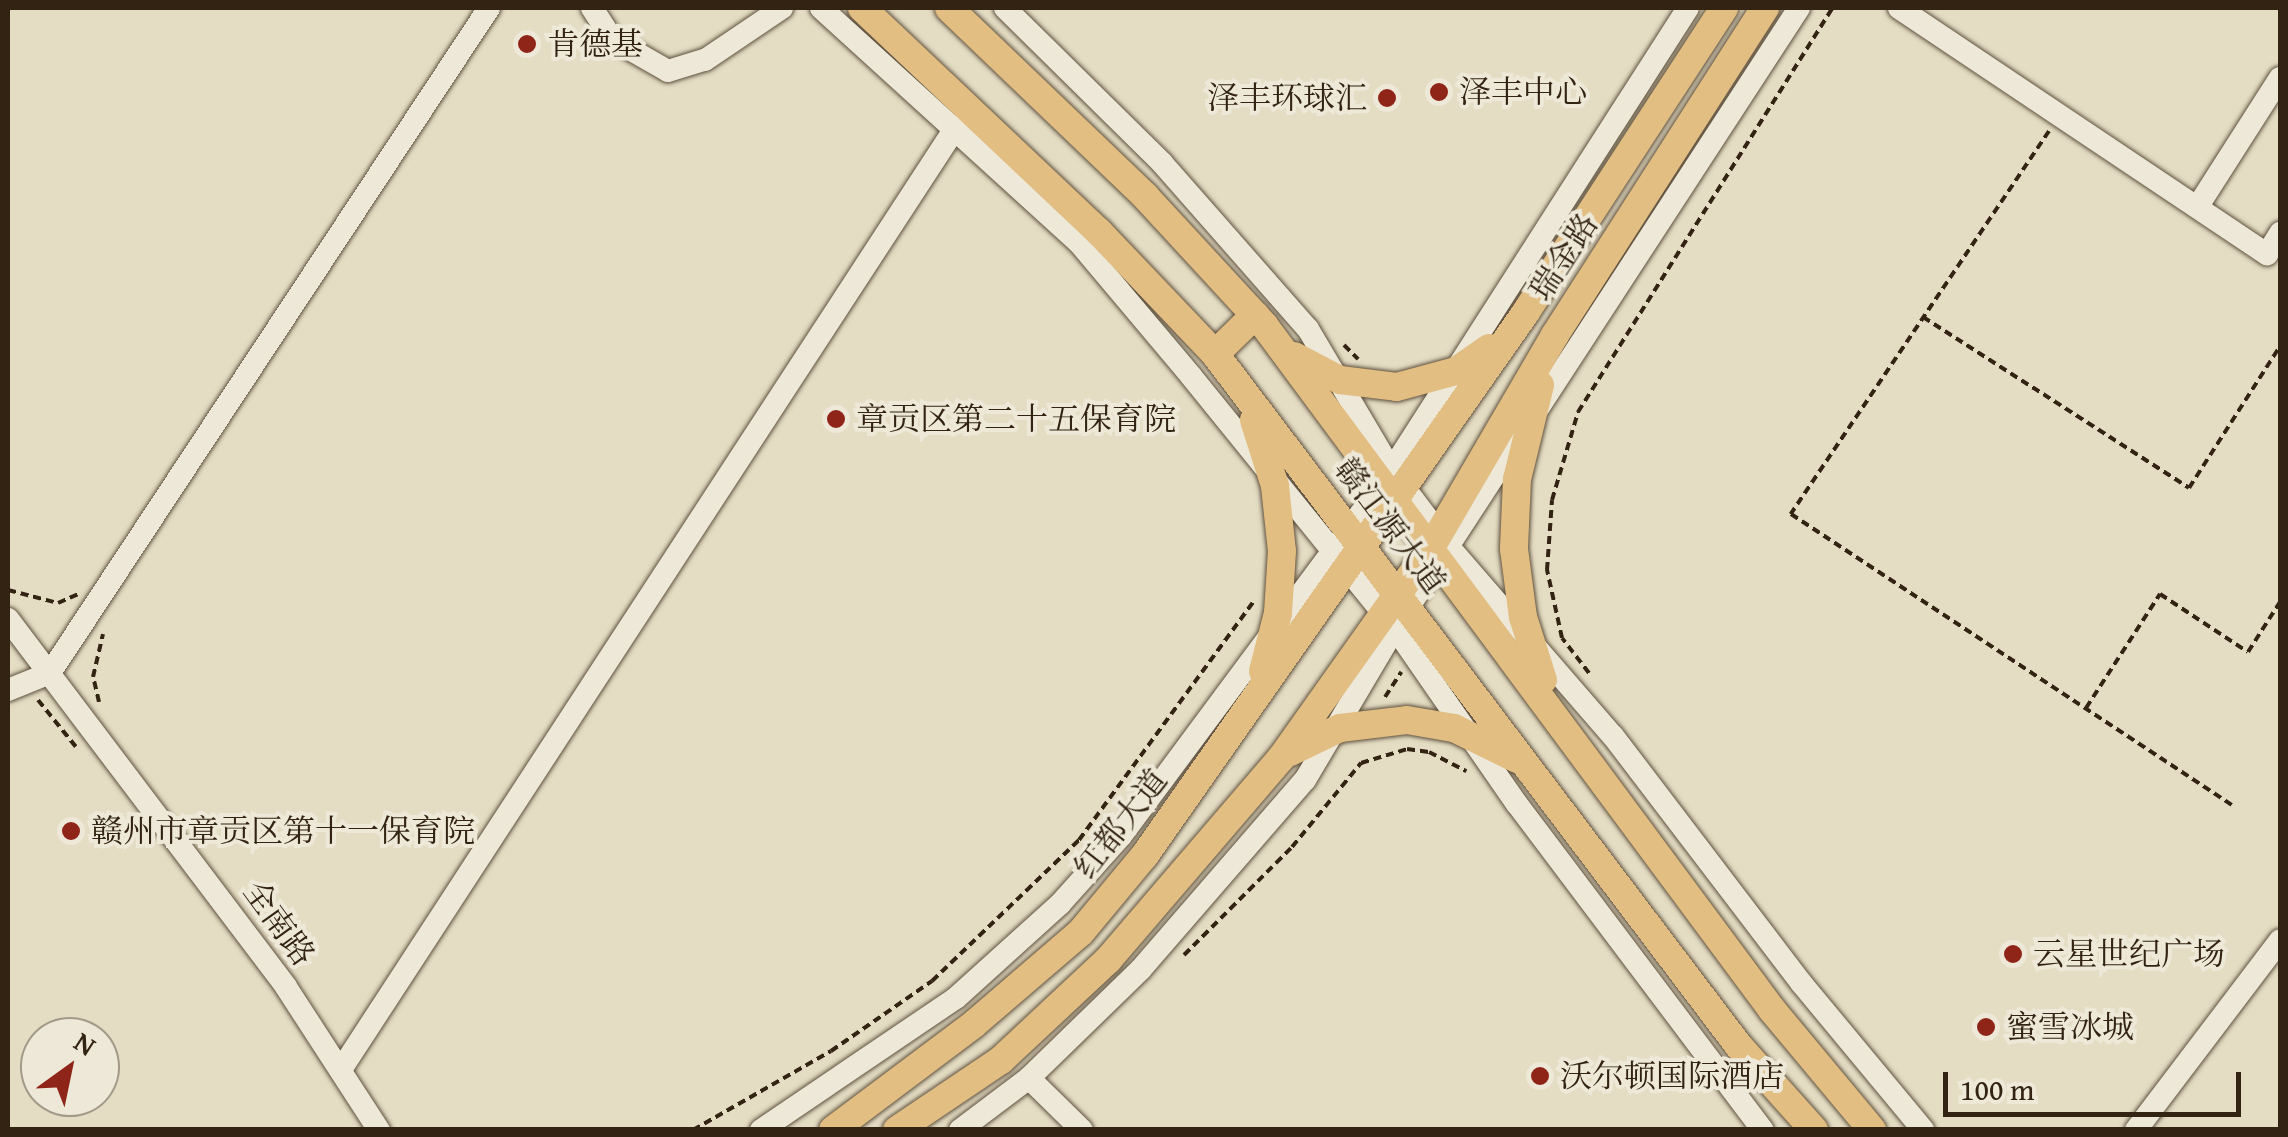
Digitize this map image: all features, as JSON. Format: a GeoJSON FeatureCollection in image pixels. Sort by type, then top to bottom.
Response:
{"type":"FeatureCollection","features":[{"type":"Feature","properties":{"kind":"main road","name":"赣江源大道"},"geometry":{"type":"LineString","coordinates":[[862,8],[1099,232],[1219,360],[1347,548],[1537,777],[1738,1045],[1814,1130]]}},
{"type":"Feature","properties":{"kind":"main road","name":"赣江源大道"},"geometry":{"type":"LineString","coordinates":[[948,8],[1145,196],[1259,320],[1393,483],[1773,1011],[1872,1130]]}},
{"type":"Feature","properties":{"kind":"main road","name":"瑞金路"},"geometry":{"type":"LineString","coordinates":[[1393,483],[1526,312],[1724,8]]}},
{"type":"Feature","properties":{"kind":"main road","name":"瑞金路"},"geometry":{"type":"LineString","coordinates":[[1440,548],[1555,335],[1765,8]]}},
{"type":"Feature","properties":{"kind":"main road"},"geometry":{"type":"LineString","coordinates":[[1236,730],[1275,627],[1282,551],[1272,476],[1256,423],[1219,360],[1259,320],[1290,353],[1333,377],[1397,387],[1458,370],[1526,312]]}},
{"type":"Feature","properties":{"kind":"main road"},"geometry":{"type":"LineString","coordinates":[[1555,335],[1525,435],[1514,549],[1530,640],[1557,714]]}},
{"type":"Feature","properties":{"kind":"main road","name":"红都大道"},"geometry":{"type":"LineString","coordinates":[[834,1130],[974,1024],[1081,932],[1236,730],[1347,548],[1393,483]]}},
{"type":"Feature","properties":{"kind":"main road"},"geometry":{"type":"LineString","coordinates":[[897,1130],[1002,1060],[1108,960],[1282,757],[1440,548]]}},
{"type":"Feature","properties":{"kind":"main road"},"geometry":{"type":"LineString","coordinates":[[1282,757],[1334,730],[1407,720],[1470,733],[1537,777]]}},
{"type":"Feature","properties":{"kind":"street"},"geometry":{"type":"LineString","coordinates":[[8,690],[50,674],[489,8]]}},
{"type":"Feature","properties":{"kind":"street"},"geometry":{"type":"LineString","coordinates":[[592,8],[612,39],[668,71],[705,60],[782,8]]}},
{"type":"Feature","properties":{"kind":"street"},"geometry":{"type":"LineString","coordinates":[[762,1130],[956,998],[1060,904],[1120,836],[1275,627],[1347,548],[1272,476],[1080,244],[821,8]]}},
{"type":"Feature","properties":{"kind":"street"},"geometry":{"type":"LineString","coordinates":[[1005,8],[1174,177],[1308,329],[1393,483]]}},
{"type":"Feature","properties":{"kind":"street"},"geometry":{"type":"LineString","coordinates":[[1393,483],[1458,370],[1688,8]]}},
{"type":"Feature","properties":{"kind":"street"},"geometry":{"type":"LineString","coordinates":[[1799,8],[1525,435],[1440,548],[1530,640],[1613,736],[1802,984],[1923,1130]]}},
{"type":"Feature","properties":{"kind":"street"},"geometry":{"type":"LineString","coordinates":[[1898,8],[2267,254],[2280,233]]}},
{"type":"Feature","properties":{"kind":"street"},"geometry":{"type":"LineString","coordinates":[[2198,206],[2280,78]]}},
{"type":"Feature","properties":{"kind":"street"},"geometry":{"type":"LineString","coordinates":[[342,1068],[956,127]]}},
{"type":"Feature","properties":{"kind":"street"},"geometry":{"type":"LineString","coordinates":[[960,1130],[1029,1078],[1208,899],[1305,780],[1396,611]]}},
{"type":"Feature","properties":{"kind":"street"},"geometry":{"type":"LineString","coordinates":[[1396,611],[1470,733],[1762,1130]]}},
{"type":"Feature","properties":{"kind":"street","name":"全南路"},"geometry":{"type":"LineString","coordinates":[[8,619],[342,1068],[379,1130]]}},
{"type":"Feature","properties":{"kind":"street"},"geometry":{"type":"LineString","coordinates":[[2136,1130],[2280,940]]}},
{"type":"Feature","properties":{"kind":"street"},"geometry":{"type":"LineString","coordinates":[[1029,1078],[1082,1130]]}},
{"type":"Feature","properties":{"kind":"path"},"geometry":{"type":"LineString","coordinates":[[1594,681],[1562,638],[1547,570],[1552,500],[1578,412],[1832,8]]}},
{"type":"Feature","properties":{"kind":"path"},"geometry":{"type":"LineString","coordinates":[[2060,114],[1791,514],[2232,805]]}},
{"type":"Feature","properties":{"kind":"path"},"geometry":{"type":"LineString","coordinates":[[1923,317],[2189,488],[2280,346]]}},
{"type":"Feature","properties":{"kind":"path"},"geometry":{"type":"LineString","coordinates":[[1334,334],[1370,366]]}},
{"type":"Feature","properties":{"kind":"path"},"geometry":{"type":"LineString","coordinates":[[693,1130],[831,1051],[932,981],[1079,840],[1253,603],[1256,590]]}},
{"type":"Feature","properties":{"kind":"path"},"geometry":{"type":"LineString","coordinates":[[2086,708],[2160,594],[2248,652],[2280,602]]}},
{"type":"Feature","properties":{"kind":"path"},"geometry":{"type":"LineString","coordinates":[[102,706],[93,677],[105,630]]}},
{"type":"Feature","properties":{"kind":"path"},"geometry":{"type":"LineString","coordinates":[[1170,967],[1292,847],[1361,763],[1379,754],[1429,752],[1477,780]]}},
{"type":"Feature","properties":{"kind":"place","name":"肯德基"},"geometry":{"type":"Point","coordinates":[527,44]}},
{"type":"Feature","properties":{"kind":"place","name":"泽丰中心"},"geometry":{"type":"Point","coordinates":[1439,92]}},
{"type":"Feature","properties":{"kind":"place","name":"泽丰环球汇"},"geometry":{"type":"Point","coordinates":[1387,98]}},
{"type":"Feature","properties":{"kind":"place","name":"章贡区第二十五保育院"},"geometry":{"type":"Point","coordinates":[836,419]}},
{"type":"Feature","properties":{"kind":"place","name":"赣州市章贡区第十一保育院"},"geometry":{"type":"Point","coordinates":[71,831]}},
{"type":"Feature","properties":{"kind":"place","name":"云星世纪广场"},"geometry":{"type":"Point","coordinates":[2013,954]}},
{"type":"Feature","properties":{"kind":"place","name":"蜜雪冰城"},"geometry":{"type":"Point","coordinates":[1986,1027]}},
{"type":"Feature","properties":{"kind":"place","name":"沃尔顿国际酒店"},"geometry":{"type":"Point","coordinates":[1540,1076]}}]}
